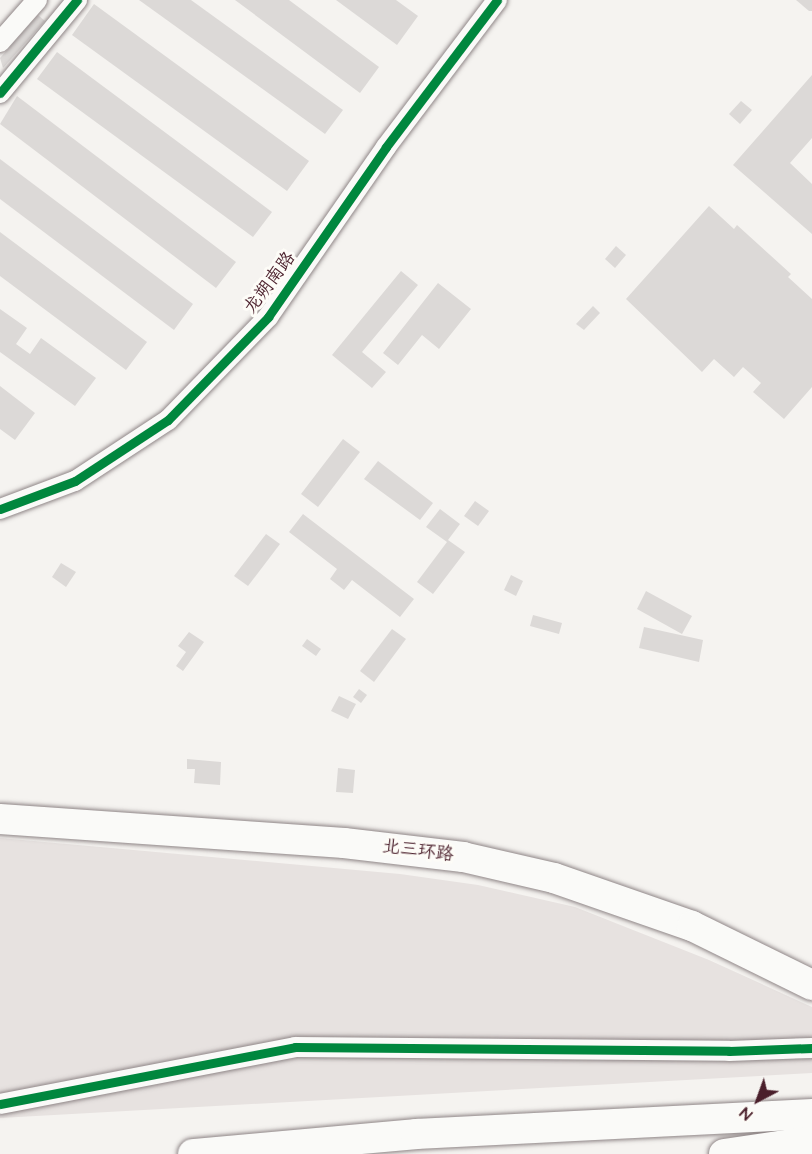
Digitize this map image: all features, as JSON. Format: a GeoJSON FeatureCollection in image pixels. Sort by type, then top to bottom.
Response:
{"type":"FeatureCollection","features":[{"type":"Feature","properties":{"kind":"highway","name":"北三环路"},"geometry":{"type":"LineString","coordinates":[[0,819],[344,843],[463,857],[554,878],[692,926],[812,985]]}},
{"type":"Feature","properties":{"kind":"highway"},"geometry":{"type":"LineString","coordinates":[[193,1154],[416,1134],[812,1114]]}},
{"type":"Feature","properties":{"kind":"highway"},"geometry":{"type":"LineString","coordinates":[[724,1154],[812,1141]]}},
{"type":"Feature","properties":{"kind":"street"},"geometry":{"type":"LineString","coordinates":[[0,42],[38,0]]}},
{"type":"Feature","properties":{"kind":"street"},"geometry":{"type":"LineString","coordinates":[[0,93],[77,0]]}},
{"type":"Feature","properties":{"kind":"street","name":"龙朔南路"},"geometry":{"type":"LineString","coordinates":[[0,509],[75,481],[168,420],[260,325],[497,0]]}},
{"type":"Feature","properties":{"kind":"street"},"geometry":{"type":"LineString","coordinates":[[0,1104],[295,1047],[729,1051],[812,1048]]}},
{"type":"Feature","properties":{"kind":"shaded area"},"geometry":{"type":"Polygon","coordinates":[[[0,838],[400,874],[478,885],[575,907],[709,960],[812,1007],[812,1073],[0,1118],[0,838]]]}},
{"type":"Feature","properties":{"kind":"building"},"geometry":{"type":"Polygon","coordinates":[[[139,0],[191,0],[343,110],[325,134],[139,0]]]}},
{"type":"Feature","properties":{"kind":"building"},"geometry":{"type":"Polygon","coordinates":[[[235,0],[289,0],[379,67],[360,93],[235,0]]]}},
{"type":"Feature","properties":{"kind":"building"},"geometry":{"type":"Polygon","coordinates":[[[336,0],[396,0],[418,16],[397,45],[336,0]]]}},
{"type":"Feature","properties":{"kind":"building"},"geometry":{"type":"Polygon","coordinates":[[[796,0],[812,0],[812,11],[809,11],[796,0]]]}},
{"type":"Feature","properties":{"kind":"building"},"geometry":{"type":"Polygon","coordinates":[[[94,4],[309,161],[287,191],[72,35],[94,4]]]}},
{"type":"Feature","properties":{"kind":"building"},"geometry":{"type":"Polygon","coordinates":[[[38,15],[45,21],[3,68],[0,58],[38,15]]]}},
{"type":"Feature","properties":{"kind":"building"},"geometry":{"type":"Polygon","coordinates":[[[57,52],[272,212],[253,237],[37,79],[57,52]]]}},
{"type":"Feature","properties":{"kind":"building"},"geometry":{"type":"Polygon","coordinates":[[[812,75],[812,138],[790,163],[812,184],[812,234],[733,165],[812,75]]]}},
{"type":"Feature","properties":{"kind":"building"},"geometry":{"type":"Polygon","coordinates":[[[17,96],[236,262],[216,288],[0,124],[17,96]]]}},
{"type":"Feature","properties":{"kind":"building"},"geometry":{"type":"Polygon","coordinates":[[[741,101],[752,110],[740,124],[729,114],[741,101]]]}},
{"type":"Feature","properties":{"kind":"building"},"geometry":{"type":"Polygon","coordinates":[[[0,159],[193,304],[174,330],[0,199],[0,159]]]}},
{"type":"Feature","properties":{"kind":"building"},"geometry":{"type":"Polygon","coordinates":[[[709,206],[734,229],[737,225],[791,274],[788,277],[812,299],[812,387],[784,419],[753,392],[761,383],[743,367],[734,377],[714,359],[702,372],[626,299],[709,206]]]}},
{"type":"Feature","properties":{"kind":"building"},"geometry":{"type":"Polygon","coordinates":[[[0,232],[147,342],[126,370],[0,276],[0,232]]]}},
{"type":"Feature","properties":{"kind":"building"},"geometry":{"type":"Polygon","coordinates":[[[616,246],[626,255],[615,268],[605,259],[616,246]]]}},
{"type":"Feature","properties":{"kind":"building"},"geometry":{"type":"Polygon","coordinates":[[[401,271],[418,285],[362,352],[386,372],[372,388],[332,355],[401,271]]]}},
{"type":"Feature","properties":{"kind":"building"},"geometry":{"type":"Polygon","coordinates":[[[438,283],[471,309],[439,349],[422,335],[398,365],[383,353],[438,283]]]}},
{"type":"Feature","properties":{"kind":"building"},"geometry":{"type":"Polygon","coordinates":[[[593,306],[600,313],[584,330],[576,324],[593,306]]]}},
{"type":"Feature","properties":{"kind":"building"},"geometry":{"type":"Polygon","coordinates":[[[0,309],[27,328],[16,344],[30,354],[41,338],[96,378],[75,406],[0,352],[0,309]]]}},
{"type":"Feature","properties":{"kind":"building"},"geometry":{"type":"Polygon","coordinates":[[[0,386],[35,413],[15,440],[0,429],[0,386]]]}},
{"type":"Feature","properties":{"kind":"building"},"geometry":{"type":"Polygon","coordinates":[[[343,439],[360,452],[318,507],[301,494],[343,439]]]}},
{"type":"Feature","properties":{"kind":"building"},"geometry":{"type":"Polygon","coordinates":[[[378,461],[433,503],[420,520],[364,479],[378,461]]]}},
{"type":"Feature","properties":{"kind":"building"},"geometry":{"type":"Polygon","coordinates":[[[475,501],[489,511],[478,526],[464,516],[475,501]]]}},
{"type":"Feature","properties":{"kind":"building"},"geometry":{"type":"Polygon","coordinates":[[[440,509],[460,524],[448,540],[465,552],[433,594],[417,582],[447,542],[426,527],[440,509]]]}},
{"type":"Feature","properties":{"kind":"building"},"geometry":{"type":"Polygon","coordinates":[[[303,514],[414,599],[400,617],[352,580],[344,590],[330,579],[337,569],[289,532],[303,514]]]}},
{"type":"Feature","properties":{"kind":"building"},"geometry":{"type":"Polygon","coordinates":[[[266,534],[280,544],[248,586],[234,576],[266,534]]]}},
{"type":"Feature","properties":{"kind":"building"},"geometry":{"type":"Polygon","coordinates":[[[61,563],[76,572],[66,587],[52,577],[61,563]]]}},
{"type":"Feature","properties":{"kind":"building"},"geometry":{"type":"Polygon","coordinates":[[[511,575],[523,581],[516,596],[504,590],[511,575]]]}},
{"type":"Feature","properties":{"kind":"building"},"geometry":{"type":"Polygon","coordinates":[[[646,591],[692,616],[682,634],[637,609],[646,591]]]}},
{"type":"Feature","properties":{"kind":"building"},"geometry":{"type":"Polygon","coordinates":[[[533,615],[562,623],[559,634],[530,626],[533,615]]]}},
{"type":"Feature","properties":{"kind":"building"},"geometry":{"type":"Polygon","coordinates":[[[644,627],[703,640],[699,662],[639,648],[644,627]]]}},
{"type":"Feature","properties":{"kind":"building"},"geometry":{"type":"Polygon","coordinates":[[[392,629],[406,639],[374,682],[360,671],[392,629]]]}},
{"type":"Feature","properties":{"kind":"building"},"geometry":{"type":"Polygon","coordinates":[[[189,632],[204,642],[183,671],[176,666],[186,652],[178,646],[189,632]]]}},
{"type":"Feature","properties":{"kind":"building"},"geometry":{"type":"Polygon","coordinates":[[[307,639],[321,649],[316,656],[302,646],[307,639]]]}},
{"type":"Feature","properties":{"kind":"building"},"geometry":{"type":"Polygon","coordinates":[[[359,689],[367,695],[361,703],[353,697],[359,689]]]}},
{"type":"Feature","properties":{"kind":"building"},"geometry":{"type":"Polygon","coordinates":[[[339,696],[356,704],[348,719],[331,711],[339,696]]]}},
{"type":"Feature","properties":{"kind":"building"},"geometry":{"type":"Polygon","coordinates":[[[187,759],[221,762],[220,785],[194,783],[195,769],[187,769],[187,759]]]}},
{"type":"Feature","properties":{"kind":"building"},"geometry":{"type":"Polygon","coordinates":[[[338,768],[355,770],[353,793],[336,792],[338,768]]]}},
{"type":"Feature","properties":{"kind":"cycle path"},"geometry":{"type":"LineString","coordinates":[[0,93],[77,0]]}},
{"type":"Feature","properties":{"kind":"cycle path"},"geometry":{"type":"LineString","coordinates":[[0,509],[75,481],[168,420],[268,317],[386,147],[497,0]]}},
{"type":"Feature","properties":{"kind":"cycle path"},"geometry":{"type":"LineString","coordinates":[[0,1104],[295,1047],[729,1051],[812,1048]]}}]}
